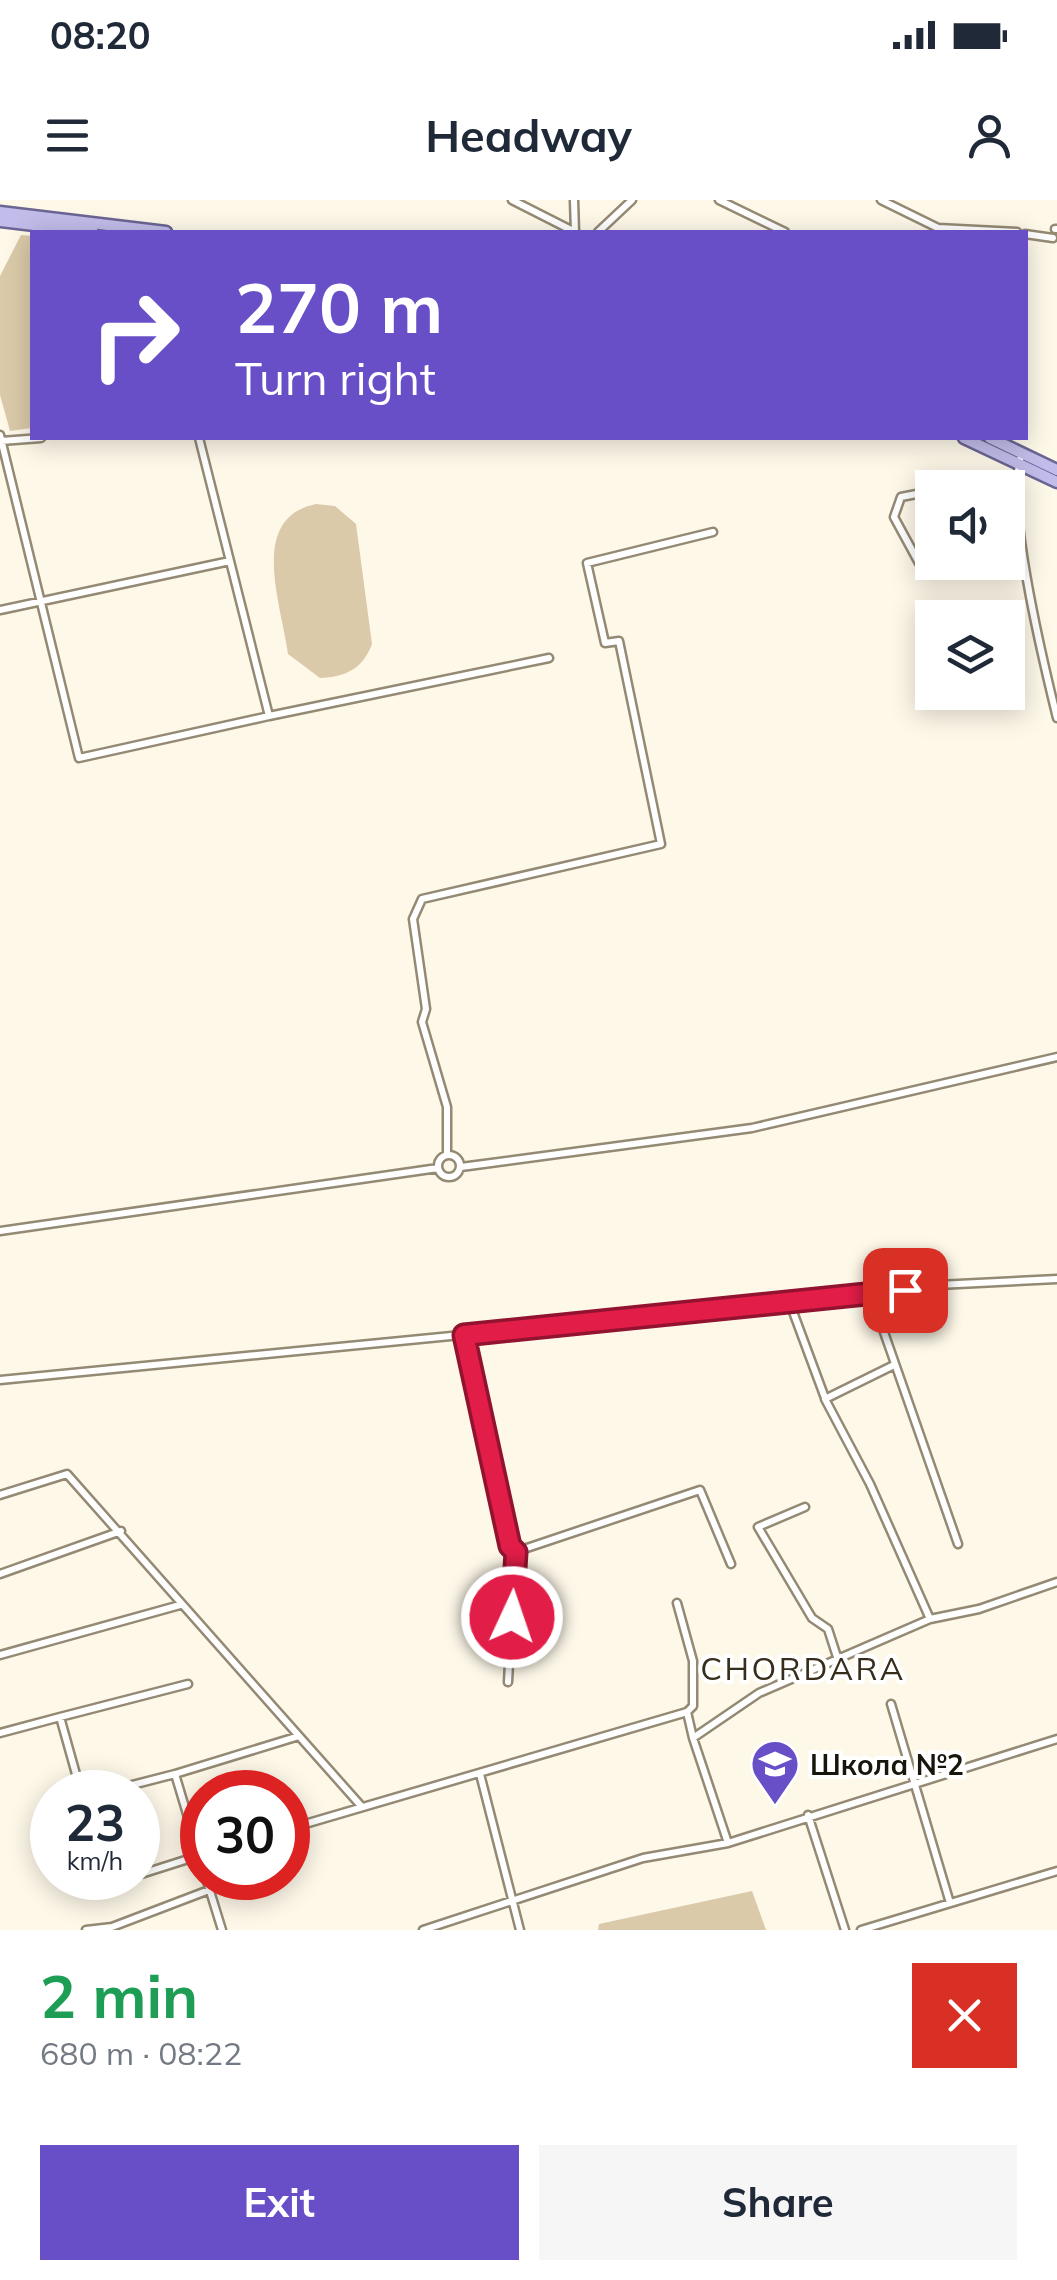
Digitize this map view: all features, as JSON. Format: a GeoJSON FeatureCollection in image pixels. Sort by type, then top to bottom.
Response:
{"type":"FeatureCollection","features":[{"type":"Feature","properties":{"kind":"main road"},"geometry":{"type":"LineString","coordinates":[[0,212],[149,230]]}},
{"type":"Feature","properties":{"kind":"main road"},"geometry":{"type":"LineString","coordinates":[[0,221],[76,230]]}},
{"type":"Feature","properties":{"kind":"main road"},"geometry":{"type":"LineString","coordinates":[[968,440],[1057,482]]}},
{"type":"Feature","properties":{"kind":"main road"},"geometry":{"type":"LineString","coordinates":[[992,440],[1018,465],[1057,470]]}},
{"type":"Feature","properties":{"kind":"street"},"geometry":{"type":"LineString","coordinates":[[512,200],[571,230]]}},
{"type":"Feature","properties":{"kind":"street"},"geometry":{"type":"LineString","coordinates":[[574,200],[575,230]]}},
{"type":"Feature","properties":{"kind":"street"},"geometry":{"type":"LineString","coordinates":[[600,230],[632,200]]}},
{"type":"Feature","properties":{"kind":"street"},"geometry":{"type":"LineString","coordinates":[[719,200],[781,230]]}},
{"type":"Feature","properties":{"kind":"street"},"geometry":{"type":"LineString","coordinates":[[881,200],[938,228],[977,230]]}},
{"type":"Feature","properties":{"kind":"street"},"geometry":{"type":"LineString","coordinates":[[1028,234],[1055,232]]}},
{"type":"Feature","properties":{"kind":"street"},"geometry":{"type":"LineString","coordinates":[[30,438],[0,439],[79,758],[549,658]]}},
{"type":"Feature","properties":{"kind":"street"},"geometry":{"type":"LineString","coordinates":[[200,440],[269,716]]}},
{"type":"Feature","properties":{"kind":"street"},"geometry":{"type":"LineString","coordinates":[[1006,470],[1018,465],[1028,574],[1057,718]]}},
{"type":"Feature","properties":{"kind":"street"},"geometry":{"type":"LineString","coordinates":[[915,496],[898,499],[894,516],[915,554]]}},
{"type":"Feature","properties":{"kind":"street"},"geometry":{"type":"LineString","coordinates":[[438,1168],[447,1155],[447,1107],[422,1022],[426,1009],[412,919],[422,899],[661,844],[619,641],[605,643],[587,564],[714,532]]}},
{"type":"Feature","properties":{"kind":"street"},"geometry":{"type":"LineString","coordinates":[[0,610],[230,561]]}},
{"type":"Feature","properties":{"kind":"street"},"geometry":{"type":"LineString","coordinates":[[0,1231],[438,1168],[452,1177],[460,1167],[752,1128],[1057,1057]]}},
{"type":"Feature","properties":{"kind":"street"},"geometry":{"type":"LineString","coordinates":[[447,1155],[457,1157],[460,1167]]}},
{"type":"Feature","properties":{"kind":"street"},"geometry":{"type":"LineString","coordinates":[[0,1380],[871,1296],[938,1285],[1057,1280]]}},
{"type":"Feature","properties":{"kind":"street"},"geometry":{"type":"LineString","coordinates":[[871,1296],[892,1366],[958,1544]]}},
{"type":"Feature","properties":{"kind":"street"},"geometry":{"type":"LineString","coordinates":[[789,1301],[825,1398],[870,1484],[930,1619]]}},
{"type":"Feature","properties":{"kind":"street"},"geometry":{"type":"LineString","coordinates":[[464,1335],[510,1546],[516,1552],[508,1682]]}},
{"type":"Feature","properties":{"kind":"street"},"geometry":{"type":"LineString","coordinates":[[825,1398],[892,1366]]}},
{"type":"Feature","properties":{"kind":"street"},"geometry":{"type":"LineString","coordinates":[[0,1495],[67,1474],[362,1808]]}},
{"type":"Feature","properties":{"kind":"street"},"geometry":{"type":"LineString","coordinates":[[516,1552],[700,1490],[731,1564]]}},
{"type":"Feature","properties":{"kind":"street"},"geometry":{"type":"LineString","coordinates":[[804,1506],[758,1527],[810,1615],[828,1628],[838,1660]]}},
{"type":"Feature","properties":{"kind":"street"},"geometry":{"type":"LineString","coordinates":[[0,1574],[122,1532]]}},
{"type":"Feature","properties":{"kind":"street"},"geometry":{"type":"LineString","coordinates":[[693,1738],[758,1694],[930,1619],[979,1609],[1057,1582]]}},
{"type":"Feature","properties":{"kind":"street"},"geometry":{"type":"LineString","coordinates":[[310,1823],[687,1712],[693,1706],[693,1661],[677,1603]]}},
{"type":"Feature","properties":{"kind":"street"},"geometry":{"type":"LineString","coordinates":[[0,1655],[180,1605]]}},
{"type":"Feature","properties":{"kind":"street"},"geometry":{"type":"LineString","coordinates":[[0,1733],[188,1684]]}},
{"type":"Feature","properties":{"kind":"street"},"geometry":{"type":"LineString","coordinates":[[892,1704],[950,1902]]}},
{"type":"Feature","properties":{"kind":"street"},"geometry":{"type":"LineString","coordinates":[[687,1712],[728,1842]]}},
{"type":"Feature","properties":{"kind":"street"},"geometry":{"type":"LineString","coordinates":[[60,1717],[75,1770]]}},
{"type":"Feature","properties":{"kind":"street"},"geometry":{"type":"LineString","coordinates":[[160,1778],[300,1736]]}},
{"type":"Feature","properties":{"kind":"street"},"geometry":{"type":"LineString","coordinates":[[423,1930],[643,1858],[728,1842],[1057,1739]]}},
{"type":"Feature","properties":{"kind":"street"},"geometry":{"type":"LineString","coordinates":[[175,1774],[180,1790]]}},
{"type":"Feature","properties":{"kind":"street"},"geometry":{"type":"LineString","coordinates":[[480,1774],[520,1930]]}},
{"type":"Feature","properties":{"kind":"street"},"geometry":{"type":"LineString","coordinates":[[808,1815],[845,1930]]}},
{"type":"Feature","properties":{"kind":"street"},"geometry":{"type":"LineString","coordinates":[[861,1930],[1057,1872]]}},
{"type":"Feature","properties":{"kind":"street"},"geometry":{"type":"LineString","coordinates":[[86,1930],[112,1929],[183,1900]]}},
{"type":"Feature","properties":{"kind":"street"},"geometry":{"type":"LineString","coordinates":[[212,1900],[222,1930]]}},
{"type":"Feature","properties":{"kind":"shaded area"},"geometry":{"type":"Polygon","coordinates":[[[21,235],[30,236],[30,428],[10,431],[0,395],[0,276],[21,235]]]}},
{"type":"Feature","properties":{"kind":"shaded area"},"geometry":{"type":"Polygon","coordinates":[[[316,504],[335,506],[356,524],[372,644],[364,660],[352,670],[320,678],[288,654],[274,565],[275,544],[282,526],[295,512],[316,504]]]}},
{"type":"Feature","properties":{"kind":"shaded area"},"geometry":{"type":"Polygon","coordinates":[[[752,1891],[766,1930],[598,1930],[599,1924],[752,1891]]]}},
{"type":"Feature","properties":{"kind":"place","name":"Школа №2"},"geometry":{"type":"Point","coordinates":[775,1806]}},
{"type":"Feature","properties":{"kind":"district","name":"CHORDARA"},"geometry":{"type":"Point","coordinates":[803,1668]}},
{"type":"Feature","properties":{"kind":"route"},"geometry":{"type":"LineString","coordinates":[[512,1617],[516,1552],[510,1546],[464,1335],[905,1290]]}}]}
